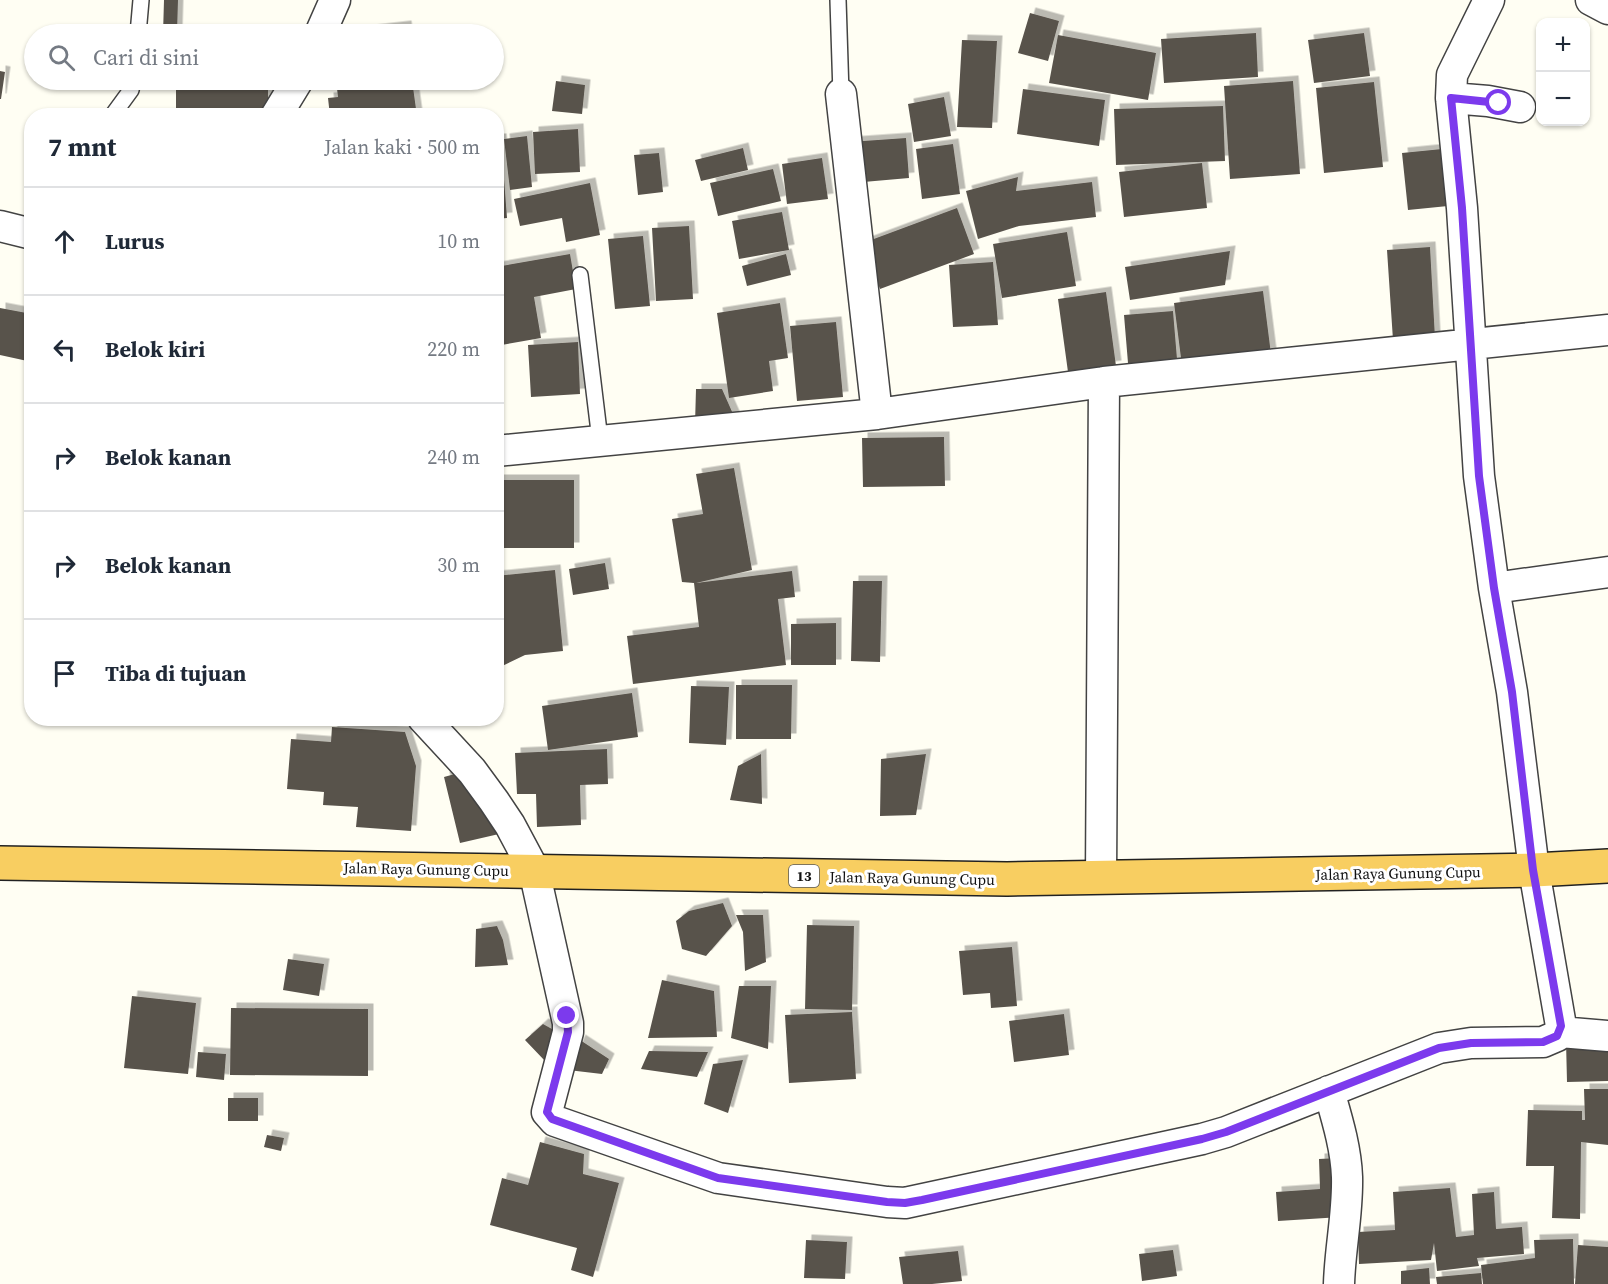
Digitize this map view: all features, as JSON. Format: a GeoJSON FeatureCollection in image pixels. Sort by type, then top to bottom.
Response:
{"type":"FeatureCollection","features":[{"type":"Feature","properties":{"kind":"highway","name":"Jalan Raya Gunung Cupu"},"geometry":{"type":"LineString","coordinates":[[0,863],[1007,879],[1533,870],[1608,866]]}},
{"type":"Feature","properties":{"kind":"street"},"geometry":{"type":"LineString","coordinates":[[324,24],[335,0]]}},
{"type":"Feature","properties":{"kind":"street"},"geometry":{"type":"LineString","coordinates":[[1591,0],[1608,9]]}},
{"type":"Feature","properties":{"kind":"street"},"geometry":{"type":"LineString","coordinates":[[430,726],[472,771],[494,801],[510,825],[534,870],[568,1023],[568,1032],[547,1112],[549,1116],[555,1121],[718,1178],[905,1203],[1202,1139],[1226,1132],[1439,1048],[1471,1043],[1550,1040],[1560,1032],[1561,1026],[1533,870],[1512,692],[1494,588],[1479,476],[1462,208],[1451,98],[1452,75],[1455,67],[1488,2]]}},
{"type":"Feature","properties":{"kind":"street"},"geometry":{"type":"LineString","coordinates":[[281,108],[292,90]]}},
{"type":"Feature","properties":{"kind":"street"},"geometry":{"type":"LineString","coordinates":[[841,94],[877,414]]}},
{"type":"Feature","properties":{"kind":"street"},"geometry":{"type":"LineString","coordinates":[[1451,98],[1488,100],[1520,107]]}},
{"type":"Feature","properties":{"kind":"street"},"geometry":{"type":"LineString","coordinates":[[0,226],[24,232]]}},
{"type":"Feature","properties":{"kind":"street"},"geometry":{"type":"LineString","coordinates":[[504,450],[877,414],[1104,381],[1608,330]]}},
{"type":"Feature","properties":{"kind":"street"},"geometry":{"type":"LineString","coordinates":[[1101,878],[1104,381]]}},
{"type":"Feature","properties":{"kind":"street"},"geometry":{"type":"LineString","coordinates":[[1494,588],[1608,572]]}},
{"type":"Feature","properties":{"kind":"street"},"geometry":{"type":"LineString","coordinates":[[1560,1032],[1608,1036]]}},
{"type":"Feature","properties":{"kind":"street"},"geometry":{"type":"LineString","coordinates":[[1329,1091],[1344,1146],[1347,1177],[1340,1284]]}},
{"type":"Feature","properties":{"kind":"lane"},"geometry":{"type":"LineString","coordinates":[[139,24],[141,0]]}},
{"type":"Feature","properties":{"kind":"lane"},"geometry":{"type":"LineString","coordinates":[[838,0],[841,94]]}},
{"type":"Feature","properties":{"kind":"lane"},"geometry":{"type":"LineString","coordinates":[[118,108],[131,90]]}},
{"type":"Feature","properties":{"kind":"lane"},"geometry":{"type":"LineString","coordinates":[[579,275],[600,440]]}},
{"type":"Feature","properties":{"kind":"building"},"geometry":{"type":"Polygon","coordinates":[[[164,0],[178,0],[177,24],[163,24],[164,0]]]}},
{"type":"Feature","properties":{"kind":"building"},"geometry":{"type":"Polygon","coordinates":[[[1030,13],[1059,21],[1048,61],[1018,53],[1030,13]]]}},
{"type":"Feature","properties":{"kind":"building"},"geometry":{"type":"Polygon","coordinates":[[[1256,33],[1258,77],[1164,83],[1161,39],[1256,33]]]}},
{"type":"Feature","properties":{"kind":"building"},"geometry":{"type":"Polygon","coordinates":[[[1364,33],[1370,76],[1314,83],[1308,40],[1364,33]]]}},
{"type":"Feature","properties":{"kind":"building"},"geometry":{"type":"Polygon","coordinates":[[[1058,35],[1156,53],[1148,100],[1049,83],[1058,35]]]}},
{"type":"Feature","properties":{"kind":"building"},"geometry":{"type":"Polygon","coordinates":[[[962,40],[997,41],[992,128],[957,127],[962,40]]]}},
{"type":"Feature","properties":{"kind":"building"},"geometry":{"type":"Polygon","coordinates":[[[0,71],[5,72],[1,99],[0,99],[0,71]]]}},
{"type":"Feature","properties":{"kind":"building"},"geometry":{"type":"Polygon","coordinates":[[[556,81],[585,85],[582,114],[552,111],[556,81]]]}},
{"type":"Feature","properties":{"kind":"building"},"geometry":{"type":"Polygon","coordinates":[[[1293,81],[1300,174],[1230,179],[1224,86],[1293,81]]]}},
{"type":"Feature","properties":{"kind":"building"},"geometry":{"type":"Polygon","coordinates":[[[1374,82],[1383,167],[1324,173],[1316,88],[1374,82]]]}},
{"type":"Feature","properties":{"kind":"building"},"geometry":{"type":"Polygon","coordinates":[[[1023,89],[1105,100],[1099,146],[1017,134],[1023,89]]]}},
{"type":"Feature","properties":{"kind":"building"},"geometry":{"type":"Polygon","coordinates":[[[176,90],[268,90],[268,108],[176,108],[176,90]]]}},
{"type":"Feature","properties":{"kind":"building"},"geometry":{"type":"Polygon","coordinates":[[[337,90],[413,90],[416,108],[329,108],[328,98],[338,97],[337,90]]]}},
{"type":"Feature","properties":{"kind":"building"},"geometry":{"type":"Polygon","coordinates":[[[944,97],[951,136],[914,142],[908,104],[944,97]]]}},
{"type":"Feature","properties":{"kind":"building"},"geometry":{"type":"Polygon","coordinates":[[[1223,106],[1225,161],[1116,165],[1114,109],[1223,106]]]}},
{"type":"Feature","properties":{"kind":"building"},"geometry":{"type":"Polygon","coordinates":[[[578,129],[580,172],[535,174],[533,132],[578,129]]]}},
{"type":"Feature","properties":{"kind":"building"},"geometry":{"type":"Polygon","coordinates":[[[527,136],[532,187],[510,190],[504,139],[527,136]]]}},
{"type":"Feature","properties":{"kind":"building"},"geometry":{"type":"Polygon","coordinates":[[[906,138],[909,178],[852,183],[849,142],[906,138]]]}},
{"type":"Feature","properties":{"kind":"building"},"geometry":{"type":"Polygon","coordinates":[[[953,144],[960,194],[922,199],[916,149],[953,144]]]}},
{"type":"Feature","properties":{"kind":"building"},"geometry":{"type":"Polygon","coordinates":[[[743,148],[748,170],[701,181],[695,160],[743,148]]]}},
{"type":"Feature","properties":{"kind":"building"},"geometry":{"type":"Polygon","coordinates":[[[1442,149],[1448,206],[1408,210],[1402,153],[1442,149]]]}},
{"type":"Feature","properties":{"kind":"building"},"geometry":{"type":"Polygon","coordinates":[[[659,153],[663,192],[638,195],[634,155],[659,153]]]}},
{"type":"Feature","properties":{"kind":"building"},"geometry":{"type":"Polygon","coordinates":[[[822,158],[828,199],[787,204],[782,164],[822,158]]]}},
{"type":"Feature","properties":{"kind":"building"},"geometry":{"type":"Polygon","coordinates":[[[1202,163],[1207,208],[1124,217],[1119,172],[1202,163]]]}},
{"type":"Feature","properties":{"kind":"building"},"geometry":{"type":"Polygon","coordinates":[[[773,169],[781,201],[718,216],[710,183],[773,169]]]}},
{"type":"Feature","properties":{"kind":"building"},"geometry":{"type":"Polygon","coordinates":[[[1018,177],[1016,191],[1092,182],[1096,217],[1019,226],[978,239],[966,191],[1018,177]]]}},
{"type":"Feature","properties":{"kind":"building"},"geometry":{"type":"Polygon","coordinates":[[[504,178],[507,218],[504,218],[504,178]]]}},
{"type":"Feature","properties":{"kind":"building"},"geometry":{"type":"Polygon","coordinates":[[[590,183],[600,235],[566,242],[562,218],[520,226],[514,199],[590,183]]]}},
{"type":"Feature","properties":{"kind":"building"},"geometry":{"type":"Polygon","coordinates":[[[957,208],[974,254],[880,289],[863,243],[957,208]]]}},
{"type":"Feature","properties":{"kind":"building"},"geometry":{"type":"Polygon","coordinates":[[[782,212],[789,250],[739,259],[732,221],[782,212]]]}},
{"type":"Feature","properties":{"kind":"building"},"geometry":{"type":"Polygon","coordinates":[[[689,226],[693,299],[656,301],[652,228],[689,226]]]}},
{"type":"Feature","properties":{"kind":"building"},"geometry":{"type":"Polygon","coordinates":[[[1067,232],[1076,286],[1002,298],[993,244],[1067,232]]]}},
{"type":"Feature","properties":{"kind":"building"},"geometry":{"type":"Polygon","coordinates":[[[643,236],[650,306],[615,309],[608,239],[643,236]]]}},
{"type":"Feature","properties":{"kind":"building"},"geometry":{"type":"Polygon","coordinates":[[[1430,247],[1435,338],[1393,340],[1387,250],[1430,247]]]}},
{"type":"Feature","properties":{"kind":"building"},"geometry":{"type":"Polygon","coordinates":[[[1230,251],[1225,285],[1130,300],[1125,267],[1230,251]]]}},
{"type":"Feature","properties":{"kind":"building"},"geometry":{"type":"Polygon","coordinates":[[[570,254],[576,289],[534,297],[541,338],[504,345],[504,266],[570,254]]]}},
{"type":"Feature","properties":{"kind":"building"},"geometry":{"type":"Polygon","coordinates":[[[786,254],[791,275],[747,286],[742,266],[786,254]]]}},
{"type":"Feature","properties":{"kind":"building"},"geometry":{"type":"Polygon","coordinates":[[[993,262],[998,325],[953,327],[949,265],[993,262]]]}},
{"type":"Feature","properties":{"kind":"building"},"geometry":{"type":"Polygon","coordinates":[[[1263,291],[1271,354],[1182,366],[1174,303],[1263,291]]]}},
{"type":"Feature","properties":{"kind":"building"},"geometry":{"type":"Polygon","coordinates":[[[1106,292],[1116,366],[1068,372],[1058,299],[1106,292]]]}},
{"type":"Feature","properties":{"kind":"building"},"geometry":{"type":"Polygon","coordinates":[[[780,303],[788,358],[769,361],[773,391],[729,398],[717,313],[780,303]]]}},
{"type":"Feature","properties":{"kind":"building"},"geometry":{"type":"Polygon","coordinates":[[[0,308],[24,312],[24,360],[0,355],[0,308]]]}},
{"type":"Feature","properties":{"kind":"building"},"geometry":{"type":"Polygon","coordinates":[[[1173,311],[1178,371],[1129,375],[1124,315],[1173,311]]]}},
{"type":"Feature","properties":{"kind":"building"},"geometry":{"type":"Polygon","coordinates":[[[836,322],[843,397],[797,401],[790,326],[836,322]]]}},
{"type":"Feature","properties":{"kind":"building"},"geometry":{"type":"Polygon","coordinates":[[[578,342],[580,394],[531,397],[528,345],[578,342]]]}},
{"type":"Feature","properties":{"kind":"building"},"geometry":{"type":"Polygon","coordinates":[[[696,389],[722,389],[737,423],[695,424],[696,389]]]}},
{"type":"Feature","properties":{"kind":"building"},"geometry":{"type":"Polygon","coordinates":[[[944,437],[945,486],[863,487],[862,438],[944,437]]]}},
{"type":"Feature","properties":{"kind":"building"},"geometry":{"type":"Polygon","coordinates":[[[734,468],[752,570],[696,583],[792,571],[795,597],[778,599],[786,665],[633,684],[627,636],[699,627],[694,583],[682,582],[672,519],[703,514],[696,474],[734,468]]]}},
{"type":"Feature","properties":{"kind":"building"},"geometry":{"type":"Polygon","coordinates":[[[504,480],[574,480],[574,548],[504,548],[504,480]]]}},
{"type":"Feature","properties":{"kind":"building"},"geometry":{"type":"Polygon","coordinates":[[[605,563],[609,589],[573,595],[569,569],[605,563]]]}},
{"type":"Feature","properties":{"kind":"building"},"geometry":{"type":"Polygon","coordinates":[[[555,570],[563,651],[525,655],[504,665],[504,575],[555,570]]]}},
{"type":"Feature","properties":{"kind":"building"},"geometry":{"type":"Polygon","coordinates":[[[853,581],[882,581],[880,662],[851,661],[853,581]]]}},
{"type":"Feature","properties":{"kind":"building"},"geometry":{"type":"Polygon","coordinates":[[[836,623],[836,665],[791,665],[791,624],[836,623]]]}},
{"type":"Feature","properties":{"kind":"building"},"geometry":{"type":"Polygon","coordinates":[[[736,685],[792,685],[791,739],[736,739],[736,685]]]}},
{"type":"Feature","properties":{"kind":"building"},"geometry":{"type":"Polygon","coordinates":[[[691,686],[729,687],[726,745],[689,743],[691,686]]]}},
{"type":"Feature","properties":{"kind":"building"},"geometry":{"type":"Polygon","coordinates":[[[632,693],[638,737],[548,750],[542,706],[632,693]]]}},
{"type":"Feature","properties":{"kind":"building"},"geometry":{"type":"Polygon","coordinates":[[[332,727],[405,732],[416,766],[411,831],[356,827],[358,807],[323,805],[324,792],[287,789],[291,739],[331,742],[332,727]]]}},
{"type":"Feature","properties":{"kind":"building"},"geometry":{"type":"Polygon","coordinates":[[[607,749],[608,784],[580,785],[581,825],[537,827],[536,794],[517,794],[515,753],[607,749]]]}},
{"type":"Feature","properties":{"kind":"building"},"geometry":{"type":"Polygon","coordinates":[[[761,754],[762,804],[730,800],[738,766],[761,754]]]}},
{"type":"Feature","properties":{"kind":"building"},"geometry":{"type":"Polygon","coordinates":[[[926,754],[916,815],[880,816],[881,759],[926,754]]]}},
{"type":"Feature","properties":{"kind":"building"},"geometry":{"type":"Polygon","coordinates":[[[462,772],[499,834],[460,843],[444,777],[462,772]]]}},
{"type":"Feature","properties":{"kind":"building"},"geometry":{"type":"Polygon","coordinates":[[[723,903],[732,926],[706,956],[682,949],[676,921],[689,911],[723,903]]]}},
{"type":"Feature","properties":{"kind":"building"},"geometry":{"type":"Polygon","coordinates":[[[736,915],[763,915],[766,962],[745,971],[743,932],[736,915]]]}},
{"type":"Feature","properties":{"kind":"building"},"geometry":{"type":"Polygon","coordinates":[[[807,925],[854,926],[852,1010],[805,1009],[807,925]]]}},
{"type":"Feature","properties":{"kind":"building"},"geometry":{"type":"Polygon","coordinates":[[[497,926],[503,940],[508,965],[475,967],[476,929],[497,926]]]}},
{"type":"Feature","properties":{"kind":"building"},"geometry":{"type":"Polygon","coordinates":[[[1012,947],[1017,1006],[991,1008],[990,993],[963,995],[959,951],[1012,947]]]}},
{"type":"Feature","properties":{"kind":"building"},"geometry":{"type":"Polygon","coordinates":[[[288,959],[324,964],[319,996],[283,990],[288,959]]]}},
{"type":"Feature","properties":{"kind":"building"},"geometry":{"type":"Polygon","coordinates":[[[662,980],[714,991],[717,1037],[648,1038],[662,980]]]}},
{"type":"Feature","properties":{"kind":"building"},"geometry":{"type":"Polygon","coordinates":[[[739,986],[771,986],[768,1049],[731,1038],[739,986]]]}},
{"type":"Feature","properties":{"kind":"building"},"geometry":{"type":"Polygon","coordinates":[[[132,996],[196,1003],[188,1074],[124,1068],[132,996]]]}},
{"type":"Feature","properties":{"kind":"building"},"geometry":{"type":"Polygon","coordinates":[[[231,1008],[368,1009],[368,1076],[230,1075],[231,1008]]]}},
{"type":"Feature","properties":{"kind":"building"},"geometry":{"type":"Polygon","coordinates":[[[852,1012],[856,1079],[789,1083],[785,1015],[852,1012]]]}},
{"type":"Feature","properties":{"kind":"building"},"geometry":{"type":"Polygon","coordinates":[[[1064,1014],[1069,1055],[1014,1062],[1009,1021],[1064,1014]]]}},
{"type":"Feature","properties":{"kind":"building"},"geometry":{"type":"Polygon","coordinates":[[[543,1024],[559,1033],[545,1061],[525,1040],[543,1024]]]}},
{"type":"Feature","properties":{"kind":"building"},"geometry":{"type":"Polygon","coordinates":[[[580,1040],[609,1059],[602,1074],[568,1070],[580,1040]]]}},
{"type":"Feature","properties":{"kind":"building"},"geometry":{"type":"Polygon","coordinates":[[[1608,1040],[1608,1081],[1567,1082],[1566,1041],[1608,1040]]]}},
{"type":"Feature","properties":{"kind":"building"},"geometry":{"type":"Polygon","coordinates":[[[649,1051],[708,1052],[697,1077],[641,1069],[649,1051]]]}},
{"type":"Feature","properties":{"kind":"building"},"geometry":{"type":"Polygon","coordinates":[[[198,1052],[226,1054],[224,1080],[196,1077],[198,1052]]]}},
{"type":"Feature","properties":{"kind":"building"},"geometry":{"type":"Polygon","coordinates":[[[743,1060],[728,1113],[704,1104],[713,1064],[743,1060]]]}},
{"type":"Feature","properties":{"kind":"building"},"geometry":{"type":"Polygon","coordinates":[[[1584,1089],[1608,1089],[1608,1145],[1581,1142],[1580,1219],[1552,1218],[1554,1166],[1526,1166],[1528,1110],[1582,1111],[1582,1120],[1585,1120],[1584,1089]]]}},
{"type":"Feature","properties":{"kind":"building"},"geometry":{"type":"Polygon","coordinates":[[[228,1098],[258,1098],[258,1121],[228,1121],[228,1098]]]}},
{"type":"Feature","properties":{"kind":"building"},"geometry":{"type":"Polygon","coordinates":[[[267,1135],[284,1138],[281,1151],[264,1147],[267,1135]]]}},
{"type":"Feature","properties":{"kind":"building"},"geometry":{"type":"Polygon","coordinates":[[[540,1142],[584,1154],[583,1174],[619,1183],[593,1277],[571,1270],[577,1248],[490,1225],[502,1178],[528,1185],[540,1142]]]}},
{"type":"Feature","properties":{"kind":"building"},"geometry":{"type":"Polygon","coordinates":[[[1338,1158],[1341,1217],[1278,1221],[1276,1192],[1320,1189],[1319,1159],[1338,1158]]]}},
{"type":"Feature","properties":{"kind":"building"},"geometry":{"type":"Polygon","coordinates":[[[1450,1188],[1456,1237],[1474,1235],[1472,1194],[1494,1192],[1496,1229],[1522,1227],[1524,1254],[1477,1258],[1479,1266],[1437,1271],[1434,1243],[1431,1260],[1359,1264],[1358,1232],[1395,1230],[1393,1192],[1450,1188]]]}},
{"type":"Feature","properties":{"kind":"building"},"geometry":{"type":"Polygon","coordinates":[[[1573,1239],[1574,1284],[1483,1284],[1481,1265],[1535,1258],[1534,1240],[1573,1239]]]}},
{"type":"Feature","properties":{"kind":"building"},"geometry":{"type":"Polygon","coordinates":[[[806,1240],[847,1242],[845,1279],[804,1278],[806,1240]]]}},
{"type":"Feature","properties":{"kind":"building"},"geometry":{"type":"Polygon","coordinates":[[[1578,1245],[1608,1247],[1608,1284],[1575,1284],[1578,1245]]]}},
{"type":"Feature","properties":{"kind":"building"},"geometry":{"type":"Polygon","coordinates":[[[1173,1250],[1177,1276],[1142,1281],[1139,1254],[1173,1250]]]}},
{"type":"Feature","properties":{"kind":"building"},"geometry":{"type":"Polygon","coordinates":[[[958,1251],[962,1281],[903,1284],[899,1257],[958,1251]]]}},
{"type":"Feature","properties":{"kind":"building"},"geometry":{"type":"Polygon","coordinates":[[[1429,1268],[1430,1284],[1401,1284],[1401,1271],[1429,1268]]]}},
{"type":"Feature","properties":{"kind":"building"},"geometry":{"type":"Polygon","coordinates":[[[1481,1273],[1482,1284],[1437,1284],[1436,1277],[1481,1273]]]}},
{"type":"Feature","properties":{"kind":"route"},"geometry":{"type":"LineString","coordinates":[[567,1016],[568,1032],[547,1112],[552,1119],[718,1178],[905,1203],[1202,1139],[1226,1132],[1439,1048],[1471,1043],[1543,1042],[1557,1036],[1561,1026],[1533,870],[1512,692],[1494,588],[1479,476],[1462,208],[1451,98],[1488,100],[1499,103]]}}]}
